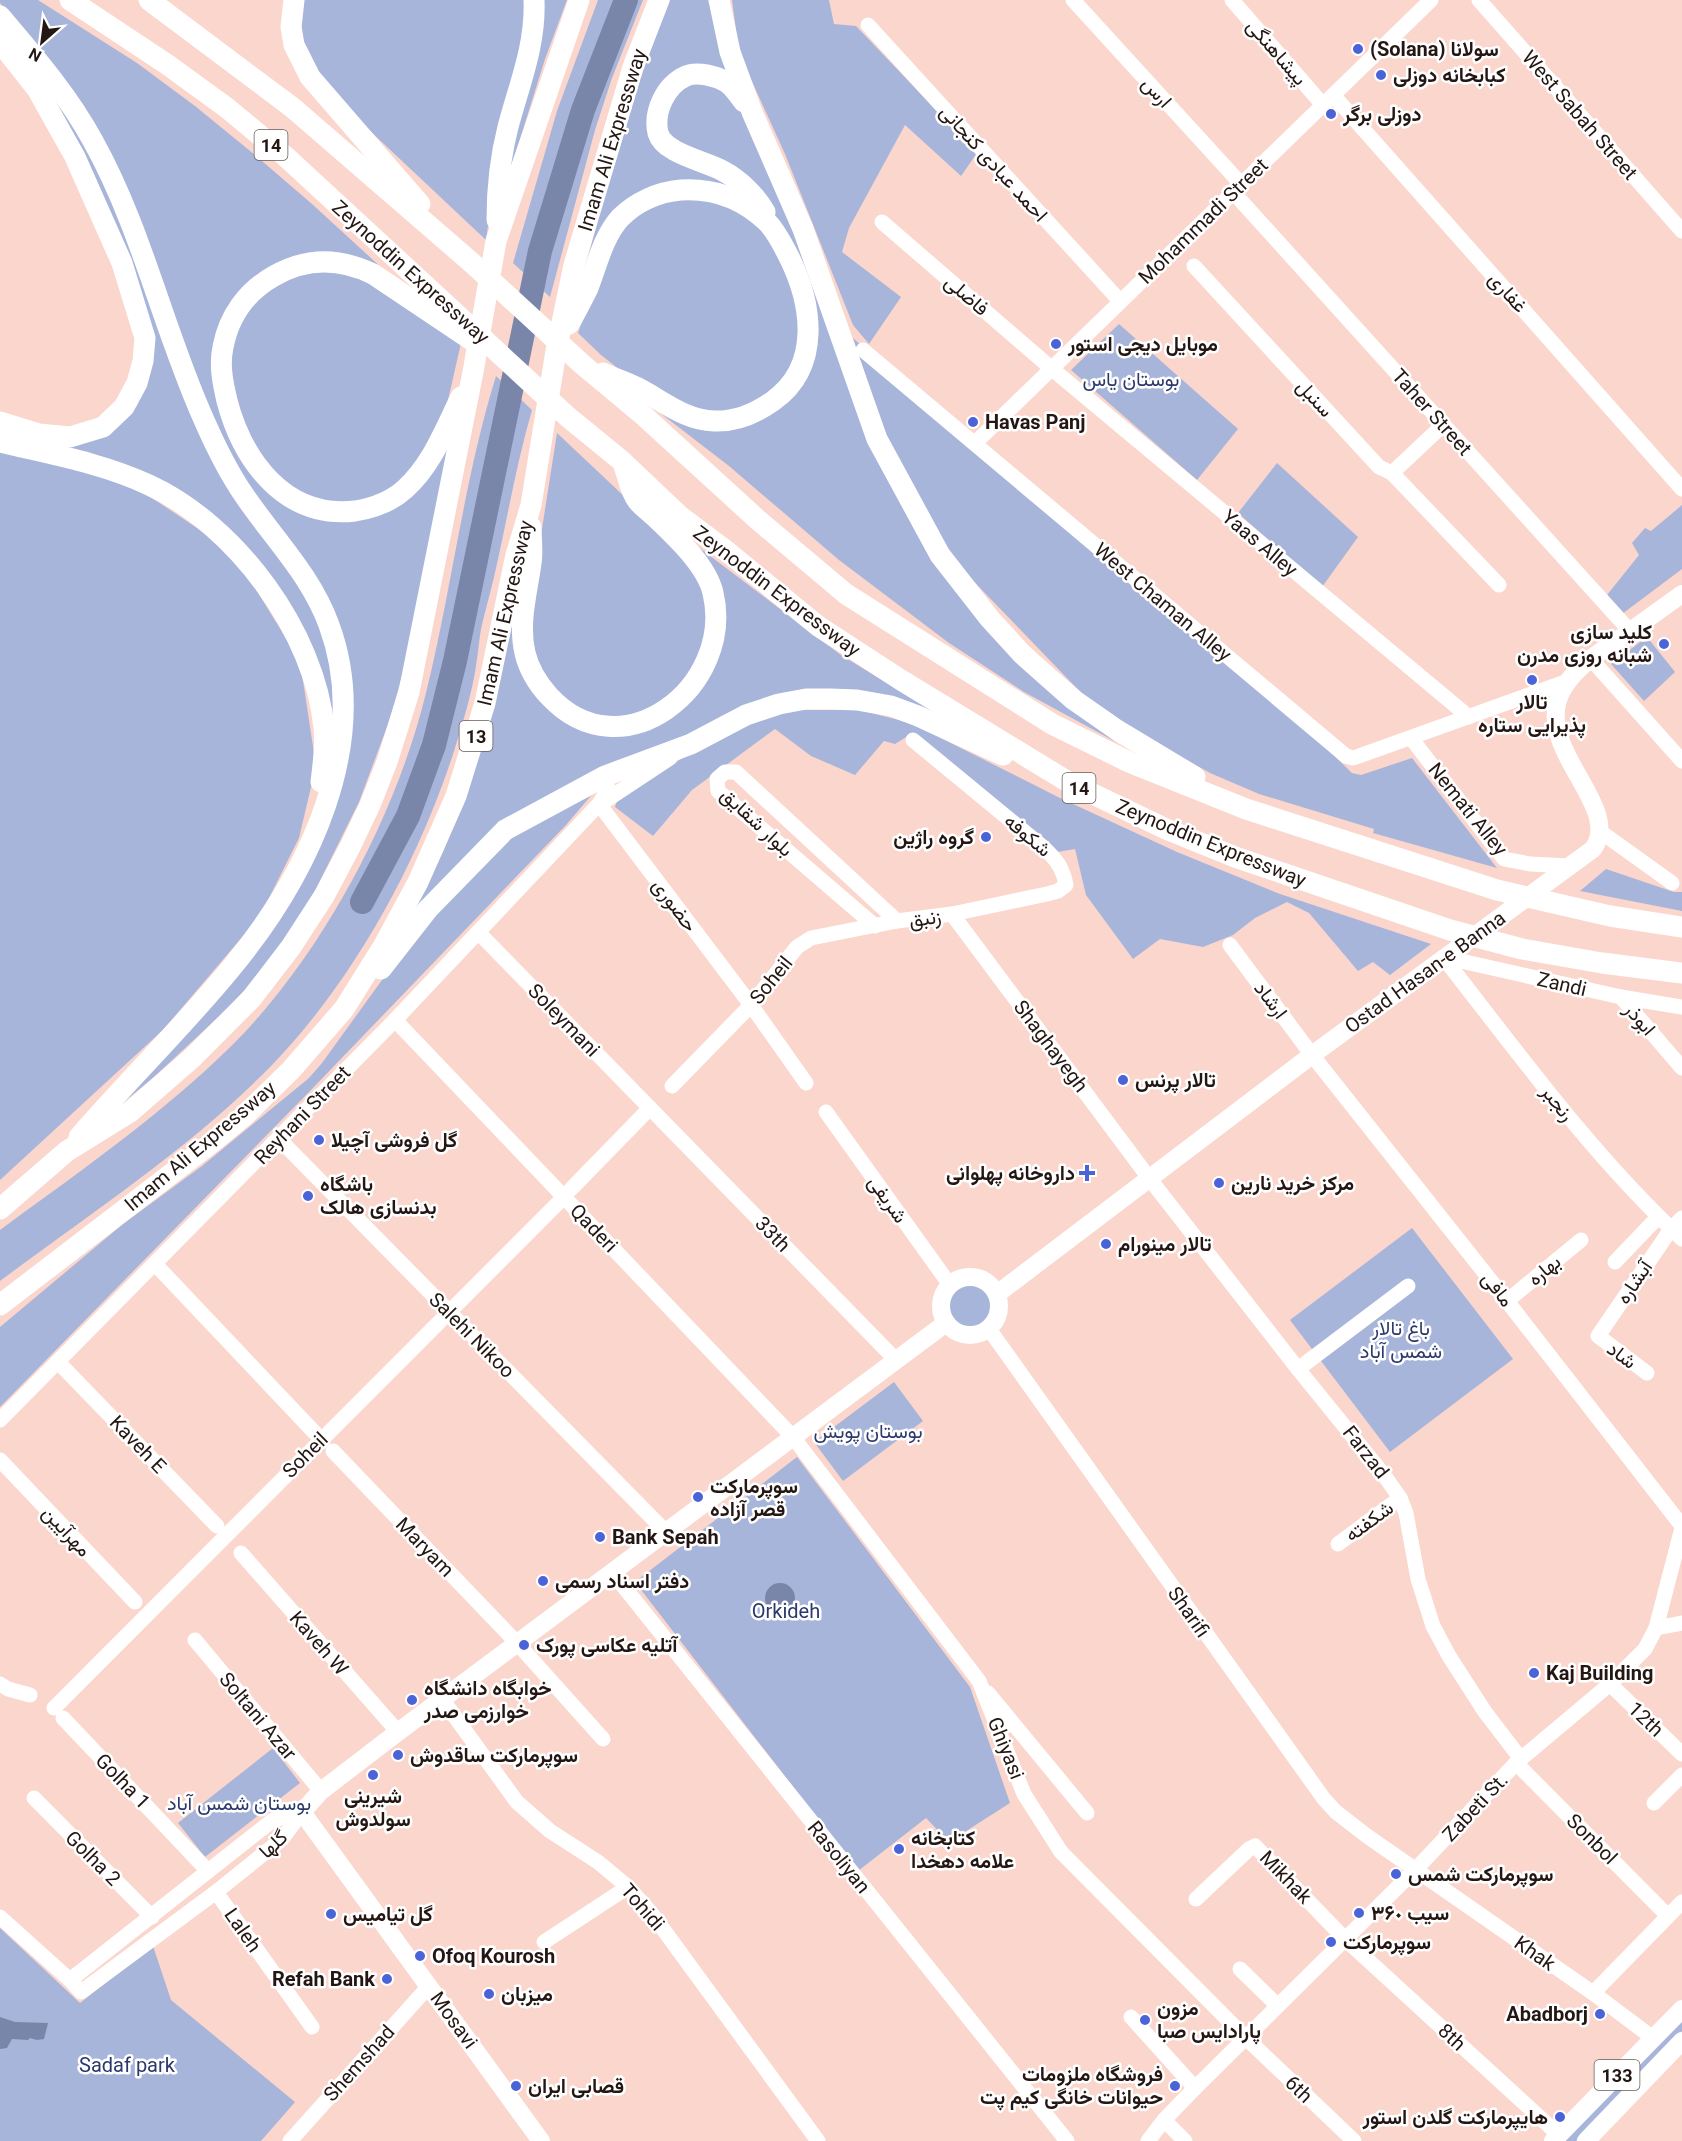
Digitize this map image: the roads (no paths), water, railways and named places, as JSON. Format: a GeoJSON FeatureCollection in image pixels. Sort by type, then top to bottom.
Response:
{"type":"FeatureCollection","features":[{"type":"Feature","properties":{"kind":"highway","name":"Zeynoddin Expressway"},"geometry":{"type":"LineString","coordinates":[[70,0],[168,65],[227,108],[285,156],[568,417],[623,462],[681,517],[818,626],[901,680],[1070,783],[1166,829],[1235,857],[1450,930],[1522,949],[1602,963],[1682,973]]}},
{"type":"Feature","properties":{"kind":"highway","name":"Zeynoddin Expressway"},"geometry":{"type":"LineString","coordinates":[[149,0],[293,108],[472,263],[758,520],[846,594],[1052,724],[1129,762],[1246,809],[1497,890],[1610,916],[1682,927]]}},
{"type":"Feature","properties":{"kind":"highway"},"geometry":{"type":"LineString","coordinates":[[294,0],[291,27],[294,45],[310,77],[472,263]]}},
{"type":"Feature","properties":{"kind":"highway"},"geometry":{"type":"LineString","coordinates":[[67,1151],[130,1112],[192,1058],[251,999],[291,947],[324,896],[370,805],[387,762],[409,692],[473,372],[496,241],[497,189],[502,154],[530,54],[534,31],[534,0]]}},
{"type":"Feature","properties":{"kind":"highway"},"geometry":{"type":"LineString","coordinates":[[496,241],[579,0]]}},
{"type":"Feature","properties":{"kind":"highway","name":"Imam Ali Expressway"},"geometry":{"type":"LineString","coordinates":[[0,1307],[243,1117],[291,1070],[344,1009],[384,945],[418,882],[456,796],[485,703],[516,555],[531,505],[556,351],[574,265],[618,113],[633,67],[660,0]]}},
{"type":"Feature","properties":{"kind":"highway"},"geometry":{"type":"LineString","coordinates":[[719,0],[730,52],[752,112],[803,229],[877,439],[940,555],[990,619],[1022,654],[1074,700],[1117,730],[1246,809]]}},
{"type":"Feature","properties":{"kind":"highway"},"geometry":{"type":"LineString","coordinates":[[0,16],[62,90],[94,142],[124,206],[144,256],[181,364],[222,457],[243,493],[308,580],[329,625],[342,672],[344,689],[342,740],[330,793],[295,875],[264,925],[232,967],[67,1151],[0,1209]]}},
{"type":"Feature","properties":{"kind":"highway"},"geometry":{"type":"LineString","coordinates":[[0,42],[37,89],[75,157],[122,263],[145,338],[143,361],[137,383],[124,407],[103,427],[70,437],[39,434],[0,422]]}},
{"type":"Feature","properties":{"kind":"highway"},"geometry":{"type":"LineString","coordinates":[[583,365],[638,388],[682,413],[704,420],[727,421],[739,418],[779,397],[796,377],[804,358],[809,335],[806,306],[796,271],[764,210],[749,191],[718,168],[671,149],[659,135],[657,119],[662,102],[671,87],[688,75],[706,74],[727,82],[752,112]]}},
{"type":"Feature","properties":{"kind":"highway"},"geometry":{"type":"LineString","coordinates":[[556,351],[587,290],[612,229],[625,214],[646,200],[671,191],[698,189],[716,192],[744,205],[768,223],[776,233]]}},
{"type":"Feature","properties":{"kind":"highway"},"geometry":{"type":"LineString","coordinates":[[473,372],[426,465],[403,491],[367,509],[347,512],[326,510],[304,504],[288,495],[274,486],[255,465],[243,445],[231,416],[224,389],[223,347],[230,324],[240,306],[254,290],[272,277],[292,267],[320,261],[357,266],[387,281],[458,332],[512,364]]}},
{"type":"Feature","properties":{"kind":"highway"},"geometry":{"type":"LineString","coordinates":[[0,442],[94,465],[151,486],[188,508],[221,535],[252,566],[276,600],[300,643],[317,691],[324,728],[324,760],[314,831]]}},
{"type":"Feature","properties":{"kind":"highway"},"geometry":{"type":"LineString","coordinates":[[531,505],[532,560],[522,620],[525,655],[530,670],[541,687],[556,703],[583,721],[603,727],[625,726],[644,721],[663,712],[694,682],[709,657],[717,626],[713,592],[704,574],[692,555],[636,499],[623,462]]}},
{"type":"Feature","properties":{"kind":"highway"},"geometry":{"type":"LineString","coordinates":[[344,1009],[394,954],[441,894],[505,830],[605,776],[691,744],[746,715],[779,704],[807,699],[857,700],[891,706],[1070,783]]}},
{"type":"Feature","properties":{"kind":"main road"},"geometry":{"type":"LineString","coordinates":[[1601,832],[1591,800],[1567,758],[1559,738],[1557,702],[1560,693],[1568,681],[1591,659],[1682,594]]}},
{"type":"Feature","properties":{"kind":"main road","name":"Ostad Hasan-e Banna"},"geometry":{"type":"LineString","coordinates":[[997,1294],[1443,957],[1593,849],[1601,832]]}},
{"type":"Feature","properties":{"kind":"main road"},"geometry":{"type":"LineString","coordinates":[[964,1277],[983,1280],[997,1294],[999,1313],[995,1322],[980,1334],[961,1334],[946,1323],[940,1304],[943,1295],[950,1285],[964,1277]]}},
{"type":"Feature","properties":{"kind":"main road"},"geometry":{"type":"LineString","coordinates":[[302,1812],[321,1791],[398,1732],[946,1323]]}},
{"type":"Feature","properties":{"kind":"main road","name":"Mosavi"},"geometry":{"type":"LineString","coordinates":[[302,1812],[542,2141]]}},
{"type":"Feature","properties":{"kind":"main road","name":"133"},"geometry":{"type":"LineString","coordinates":[[1556,2138],[1682,2009]]}},
{"type":"Feature","properties":{"kind":"main road","name":"133"},"geometry":{"type":"LineString","coordinates":[[1586,2141],[1682,2041]]}},
{"type":"Feature","properties":{"kind":"street","name":"ارس"},"geometry":{"type":"LineString","coordinates":[[1073,0],[1237,188]]}},
{"type":"Feature","properties":{"kind":"street","name":"پیشاهنگی"},"geometry":{"type":"LineString","coordinates":[[1232,0],[1328,100]]}},
{"type":"Feature","properties":{"kind":"street","name":"Mohammadi Street"},"geometry":{"type":"LineString","coordinates":[[975,443],[1431,0]]}},
{"type":"Feature","properties":{"kind":"street","name":"West Sabah Street"},"geometry":{"type":"LineString","coordinates":[[1479,0],[1681,228]]}},
{"type":"Feature","properties":{"kind":"street","name":"احمد عبادی کنجانی"},"geometry":{"type":"LineString","coordinates":[[868,25],[1120,301]]}},
{"type":"Feature","properties":{"kind":"street","name":"غفاری"},"geometry":{"type":"LineString","coordinates":[[1328,100],[1682,489]]}},
{"type":"Feature","properties":{"kind":"street","name":"Taher Street"},"geometry":{"type":"LineString","coordinates":[[1237,188],[1443,425],[1630,631]]}},
{"type":"Feature","properties":{"kind":"street","name":"فاضلی"},"geometry":{"type":"LineString","coordinates":[[882,222],[1052,368]]}},
{"type":"Feature","properties":{"kind":"street","name":"سنبل"},"geometry":{"type":"LineString","coordinates":[[1194,266],[1379,467],[1392,474],[1499,585]]}},
{"type":"Feature","properties":{"kind":"street","name":"West Chaman Alley"},"geometry":{"type":"LineString","coordinates":[[863,350],[1346,756],[1353,758],[1411,738]]}},
{"type":"Feature","properties":{"kind":"street","name":"Yaas Alley"},"geometry":{"type":"LineString","coordinates":[[1052,368],[1470,717]]}},
{"type":"Feature","properties":{"kind":"street"},"geometry":{"type":"LineString","coordinates":[[1392,474],[1443,425]]}},
{"type":"Feature","properties":{"kind":"street"},"geometry":{"type":"LineString","coordinates":[[1591,659],[1682,761]]}},
{"type":"Feature","properties":{"kind":"street"},"geometry":{"type":"LineString","coordinates":[[1411,738],[1568,681]]}},
{"type":"Feature","properties":{"kind":"street","name":"Nemati Alley"},"geometry":{"type":"LineString","coordinates":[[1411,738],[1504,859],[1530,864],[1570,866]]}},
{"type":"Feature","properties":{"kind":"street","name":"شکوفه"},"geometry":{"type":"LineString","coordinates":[[913,740],[1058,860],[1064,874],[1066,885],[1058,891],[952,914]]}},
{"type":"Feature","properties":{"kind":"street","name":"Reyhani Street"},"geometry":{"type":"LineString","coordinates":[[0,1420],[395,1020],[599,804],[691,744]]}},
{"type":"Feature","properties":{"kind":"street","name":"بلوار شقایق"},"geometry":{"type":"LineString","coordinates":[[875,926],[718,791],[717,779],[725,772],[736,772],[897,921]]}},
{"type":"Feature","properties":{"kind":"street"},"geometry":{"type":"LineString","coordinates":[[599,804],[608,789],[605,776]]}},
{"type":"Feature","properties":{"kind":"street","name":"حضوری"},"geometry":{"type":"LineString","coordinates":[[599,804],[751,1005]]}},
{"type":"Feature","properties":{"kind":"street"},"geometry":{"type":"LineString","coordinates":[[1601,832],[1672,883]]}},
{"type":"Feature","properties":{"kind":"street","name":"زنبق"},"geometry":{"type":"LineString","coordinates":[[897,921],[952,914]]}},
{"type":"Feature","properties":{"kind":"street","name":"Shaghayegh"},"geometry":{"type":"LineString","coordinates":[[952,914],[1149,1178]]}},
{"type":"Feature","properties":{"kind":"street","name":"Soheil"},"geometry":{"type":"LineString","coordinates":[[672,1086],[751,1005],[797,947],[811,938],[897,921]]}},
{"type":"Feature","properties":{"kind":"street","name":"Soleymani"},"geometry":{"type":"LineString","coordinates":[[478,932],[650,1108]]}},
{"type":"Feature","properties":{"kind":"street","name":"ارشاد"},"geometry":{"type":"LineString","coordinates":[[1230,945],[1312,1055]]}},
{"type":"Feature","properties":{"kind":"street","name":"Zandi"},"geometry":{"type":"LineString","coordinates":[[1443,957],[1621,997],[1682,1007]]}},
{"type":"Feature","properties":{"kind":"street","name":"رنجبر"},"geometry":{"type":"LineString","coordinates":[[1443,957],[1588,1141],[1658,1217],[1678,1228]]}},
{"type":"Feature","properties":{"kind":"street","name":"ابوذر"},"geometry":{"type":"LineString","coordinates":[[1621,997],[1682,1068]]}},
{"type":"Feature","properties":{"kind":"street"},"geometry":{"type":"LineString","coordinates":[[751,1005],[806,1083]]}},
{"type":"Feature","properties":{"kind":"street","name":"Qaderi"},"geometry":{"type":"LineString","coordinates":[[395,1020],[793,1437]]}},
{"type":"Feature","properties":{"kind":"street","name":"مافی"},"geometry":{"type":"LineString","coordinates":[[1312,1055],[1682,1527]]}},
{"type":"Feature","properties":{"kind":"street"},"geometry":{"type":"LineString","coordinates":[[571,1189],[650,1108]]}},
{"type":"Feature","properties":{"kind":"street","name":"33th"},"geometry":{"type":"LineString","coordinates":[[650,1108],[896,1360]]}},
{"type":"Feature","properties":{"kind":"street","name":"شریفی"},"geometry":{"type":"LineString","coordinates":[[826,1112],[950,1285]]}},
{"type":"Feature","properties":{"kind":"street","name":"Salehi Nikoo"},"geometry":{"type":"LineString","coordinates":[[279,1139],[666,1532]]}},
{"type":"Feature","properties":{"kind":"street","name":"Farzad"},"geometry":{"type":"LineString","coordinates":[[1149,1178],[1400,1498],[1406,1513],[1418,1579],[1433,1626],[1449,1656],[1519,1761]]}},
{"type":"Feature","properties":{"kind":"street","name":"Soheil"},"geometry":{"type":"LineString","coordinates":[[58,1713],[449,1311],[558,1203]]}},
{"type":"Feature","properties":{"kind":"street"},"geometry":{"type":"LineString","coordinates":[[1615,1262],[1658,1217]]}},
{"type":"Feature","properties":{"kind":"street","name":"آبشاره"},"geometry":{"type":"LineString","coordinates":[[1598,1336],[1678,1228]]}},
{"type":"Feature","properties":{"kind":"street","name":"بهاره"},"geometry":{"type":"LineString","coordinates":[[1507,1301],[1581,1240]]}},
{"type":"Feature","properties":{"kind":"street"},"geometry":{"type":"LineString","coordinates":[[155,1264],[315,1433]]}},
{"type":"Feature","properties":{"kind":"street"},"geometry":{"type":"LineString","coordinates":[[1298,1369],[1408,1286]]}},
{"type":"Feature","properties":{"kind":"street","name":"Sharifi"},"geometry":{"type":"LineString","coordinates":[[988,1329],[1312,1785],[1336,1812],[1416,1869]]}},
{"type":"Feature","properties":{"kind":"street","name":"شاد"},"geometry":{"type":"LineString","coordinates":[[1598,1336],[1647,1373]]}},
{"type":"Feature","properties":{"kind":"street","name":"Kaveh E"},"geometry":{"type":"LineString","coordinates":[[58,1362],[217,1526]]}},
{"type":"Feature","properties":{"kind":"street","name":"Ghiyasi"},"geometry":{"type":"LineString","coordinates":[[793,1437],[979,1681],[1024,1794],[1061,1852],[1245,2037]]}},
{"type":"Feature","properties":{"kind":"street","name":"Maryam"},"geometry":{"type":"LineString","coordinates":[[333,1451],[517,1643],[603,1739]]}},
{"type":"Feature","properties":{"kind":"street","name":"مهرآیین"},"geometry":{"type":"LineString","coordinates":[[0,1460],[135,1602]]}},
{"type":"Feature","properties":{"kind":"street","name":"شکفته"},"geometry":{"type":"LineString","coordinates":[[1338,1544],[1400,1498]]}},
{"type":"Feature","properties":{"kind":"street","name":"Zabeti St."},"geometry":{"type":"LineString","coordinates":[[1148,2141],[1164,2120],[1195,2088],[1277,2005],[1346,1940],[1519,1761],[1610,1684],[1645,1649],[1656,1628],[1682,1527]]}},
{"type":"Feature","properties":{"kind":"street","name":"Kaveh W"},"geometry":{"type":"LineString","coordinates":[[241,1553],[398,1732]]}},
{"type":"Feature","properties":{"kind":"street","name":"Rasoliyan"},"geometry":{"type":"LineString","coordinates":[[612,1572],[1067,2141]]}},
{"type":"Feature","properties":{"kind":"street"},"geometry":{"type":"LineString","coordinates":[[1656,1628],[1682,1623]]}},
{"type":"Feature","properties":{"kind":"street"},"geometry":{"type":"LineString","coordinates":[[1656,1628],[1682,1628]]}},
{"type":"Feature","properties":{"kind":"street","name":"Soltani Azar"},"geometry":{"type":"LineString","coordinates":[[195,1640],[321,1791]]}},
{"type":"Feature","properties":{"kind":"street"},"geometry":{"type":"LineString","coordinates":[[979,1681],[1087,1814]]}},
{"type":"Feature","properties":{"kind":"street"},"geometry":{"type":"LineString","coordinates":[[0,1684],[8,1689],[30,1695]]}},
{"type":"Feature","properties":{"kind":"street","name":"12th"},"geometry":{"type":"LineString","coordinates":[[1610,1684],[1682,1754]]}},
{"type":"Feature","properties":{"kind":"street","name":"Tohidi"},"geometry":{"type":"LineString","coordinates":[[442,1699],[517,1802],[550,1831],[598,1862],[628,1887],[652,1914],[818,2141]]}},
{"type":"Feature","properties":{"kind":"street","name":"Golha 1"},"geometry":{"type":"LineString","coordinates":[[58,1713],[207,1870]]}},
{"type":"Feature","properties":{"kind":"street","name":"Sonbol"},"geometry":{"type":"LineString","coordinates":[[1519,1761],[1668,1916]]}},
{"type":"Feature","properties":{"kind":"street"},"geometry":{"type":"LineString","coordinates":[[1654,1803],[1682,1775]]}},
{"type":"Feature","properties":{"kind":"street","name":"Golha 2"},"geometry":{"type":"LineString","coordinates":[[34,1798],[152,1917]]}},
{"type":"Feature","properties":{"kind":"street","name":"گلها"},"geometry":{"type":"LineString","coordinates":[[302,1812],[282,1839],[216,1892],[81,1992],[70,1980],[273,1820],[302,1812]]}},
{"type":"Feature","properties":{"kind":"street","name":"Mikhak"},"geometry":{"type":"LineString","coordinates":[[1196,1899],[1255,1846],[1346,1940]]}},
{"type":"Feature","properties":{"kind":"street","name":"Khak"},"geometry":{"type":"LineString","coordinates":[[1416,1869],[1593,1993],[1653,2038]]}},
{"type":"Feature","properties":{"kind":"street"},"geometry":{"type":"LineString","coordinates":[[544,1942],[628,1887]]}},
{"type":"Feature","properties":{"kind":"street","name":"Laleh"},"geometry":{"type":"LineString","coordinates":[[216,1892],[312,2027]]}},
{"type":"Feature","properties":{"kind":"street"},"geometry":{"type":"LineString","coordinates":[[1593,1993],[1682,1902]]}},
{"type":"Feature","properties":{"kind":"street"},"geometry":{"type":"LineString","coordinates":[[0,1917],[70,1980]]}},
{"type":"Feature","properties":{"kind":"street","name":"8th"},"geometry":{"type":"LineString","coordinates":[[1346,1940],[1556,2138]]}},
{"type":"Feature","properties":{"kind":"street"},"geometry":{"type":"LineString","coordinates":[[1240,1969],[1277,2005]]}},
{"type":"Feature","properties":{"kind":"street","name":"Shemshad"},"geometry":{"type":"LineString","coordinates":[[290,2141],[429,1986]]}},
{"type":"Feature","properties":{"kind":"street"},"geometry":{"type":"LineString","coordinates":[[1131,2017],[1195,2088]]}},
{"type":"Feature","properties":{"kind":"street","name":"6th"},"geometry":{"type":"LineString","coordinates":[[1245,2037],[1354,2141]]}},
{"type":"Feature","properties":{"kind":"street"},"geometry":{"type":"LineString","coordinates":[[1164,2120],[1185,2141]]}},
{"type":"Feature","properties":{"kind":"waterway"},"geometry":{"type":"LineString","coordinates":[[362,902],[408,816],[434,745],[455,661],[540,251],[583,110],[626,0]]}},
{"type":"Feature","properties":{"kind":"place","name":"(Solana) سولانا"},"geometry":{"type":"Point","coordinates":[1358,49]}},
{"type":"Feature","properties":{"kind":"place","name":"کبابخانه دوزلی"},"geometry":{"type":"Point","coordinates":[1381,75]}},
{"type":"Feature","properties":{"kind":"place","name":"دوزلی برگر"},"geometry":{"type":"Point","coordinates":[1331,114]}},
{"type":"Feature","properties":{"kind":"place","name":"موبایل دیجی استور"},"geometry":{"type":"Point","coordinates":[1056,344]}},
{"type":"Feature","properties":{"kind":"place","name":"Havas Panj"},"geometry":{"type":"Point","coordinates":[973,422]}},
{"type":"Feature","properties":{"kind":"place","name":"کلید سازی شبانه روزی مدرن"},"geometry":{"type":"Point","coordinates":[1664,644]}},
{"type":"Feature","properties":{"kind":"place","name":"تالار پذیرایی ستاره"},"geometry":{"type":"Point","coordinates":[1532,680]}},
{"type":"Feature","properties":{"kind":"place","name":"گروه راژین"},"geometry":{"type":"Point","coordinates":[986,837]}},
{"type":"Feature","properties":{"kind":"place","name":"تالار پرنس"},"geometry":{"type":"Point","coordinates":[1123,1080]}},
{"type":"Feature","properties":{"kind":"place","name":"گل فروشی آچیلا"},"geometry":{"type":"Point","coordinates":[319,1140]}},
{"type":"Feature","properties":{"kind":"place","name":"داروخانه پهلوانی"},"geometry":{"type":"Point","coordinates":[1087,1173]}},
{"type":"Feature","properties":{"kind":"place","name":"مرکز خرید نارین"},"geometry":{"type":"Point","coordinates":[1219,1183]}},
{"type":"Feature","properties":{"kind":"place","name":"باشگاه بدنسازی هالک"},"geometry":{"type":"Point","coordinates":[308,1196]}},
{"type":"Feature","properties":{"kind":"place","name":"تالار مینورام"},"geometry":{"type":"Point","coordinates":[1106,1244]}},
{"type":"Feature","properties":{"kind":"place","name":"سوپرمارکت قصر آزاده"},"geometry":{"type":"Point","coordinates":[698,1497]}},
{"type":"Feature","properties":{"kind":"place","name":"Bank Sepah"},"geometry":{"type":"Point","coordinates":[600,1537]}},
{"type":"Feature","properties":{"kind":"place","name":"دفتر اسناد رسمی"},"geometry":{"type":"Point","coordinates":[543,1581]}},
{"type":"Feature","properties":{"kind":"place","name":"آتلیه عکاسی پورک"},"geometry":{"type":"Point","coordinates":[524,1645]}},
{"type":"Feature","properties":{"kind":"place","name":"Kaj Building"},"geometry":{"type":"Point","coordinates":[1534,1673]}},
{"type":"Feature","properties":{"kind":"place","name":"خوابگاه دانشگاه خوارزمی صدر"},"geometry":{"type":"Point","coordinates":[412,1700]}},
{"type":"Feature","properties":{"kind":"place","name":"سوپرمارکت ساقدوش"},"geometry":{"type":"Point","coordinates":[398,1755]}},
{"type":"Feature","properties":{"kind":"place","name":"شیرینی سولدوش"},"geometry":{"type":"Point","coordinates":[373,1775]}},
{"type":"Feature","properties":{"kind":"place","name":"کتابخانه علامه دهخدا"},"geometry":{"type":"Point","coordinates":[899,1849]}},
{"type":"Feature","properties":{"kind":"place","name":"سوپرمارکت شمس"},"geometry":{"type":"Point","coordinates":[1396,1874]}},
{"type":"Feature","properties":{"kind":"place","name":"سیب ٣۶٠"},"geometry":{"type":"Point","coordinates":[1359,1913]}},
{"type":"Feature","properties":{"kind":"place","name":"گل تیامیس"},"geometry":{"type":"Point","coordinates":[331,1914]}},
{"type":"Feature","properties":{"kind":"place","name":"سوپرمارکت"},"geometry":{"type":"Point","coordinates":[1331,1942]}},
{"type":"Feature","properties":{"kind":"place","name":"Ofoq Kourosh"},"geometry":{"type":"Point","coordinates":[420,1956]}},
{"type":"Feature","properties":{"kind":"place","name":"Refah Bank"},"geometry":{"type":"Point","coordinates":[387,1979]}},
{"type":"Feature","properties":{"kind":"place","name":"میزبان"},"geometry":{"type":"Point","coordinates":[489,1994]}},
{"type":"Feature","properties":{"kind":"place","name":"Abadborj"},"geometry":{"type":"Point","coordinates":[1600,2014]}},
{"type":"Feature","properties":{"kind":"place","name":"مزون پارادایس صبا"},"geometry":{"type":"Point","coordinates":[1145,2020]}},
{"type":"Feature","properties":{"kind":"place","name":"قصابی ایران"},"geometry":{"type":"Point","coordinates":[516,2086]}},
{"type":"Feature","properties":{"kind":"place","name":"فروشگاه ملزومات حیوانات خانگی کیم پت"},"geometry":{"type":"Point","coordinates":[1175,2086]}},
{"type":"Feature","properties":{"kind":"place","name":"هایپرمارکت گلدن استور"},"geometry":{"type":"Point","coordinates":[1560,2117]}},
{"type":"Feature","properties":{"kind":"park label","name":"بوستان یاس"},"geometry":{"type":"Point","coordinates":[1131,379]}},
{"type":"Feature","properties":{"kind":"park label","name":"باغ تالار شمس آباد"},"geometry":{"type":"Point","coordinates":[1401,1340]}},
{"type":"Feature","properties":{"kind":"park label","name":"بوستان پویش"},"geometry":{"type":"Point","coordinates":[868,1431]}},
{"type":"Feature","properties":{"kind":"park label","name":"Orkideh"},"geometry":{"type":"Point","coordinates":[786,1611]}},
{"type":"Feature","properties":{"kind":"park label","name":"بوستان شمس آباد"},"geometry":{"type":"Point","coordinates":[239,1803]}},
{"type":"Feature","properties":{"kind":"park label","name":"Sadaf park"},"geometry":{"type":"Point","coordinates":[127,2065]}}]}
